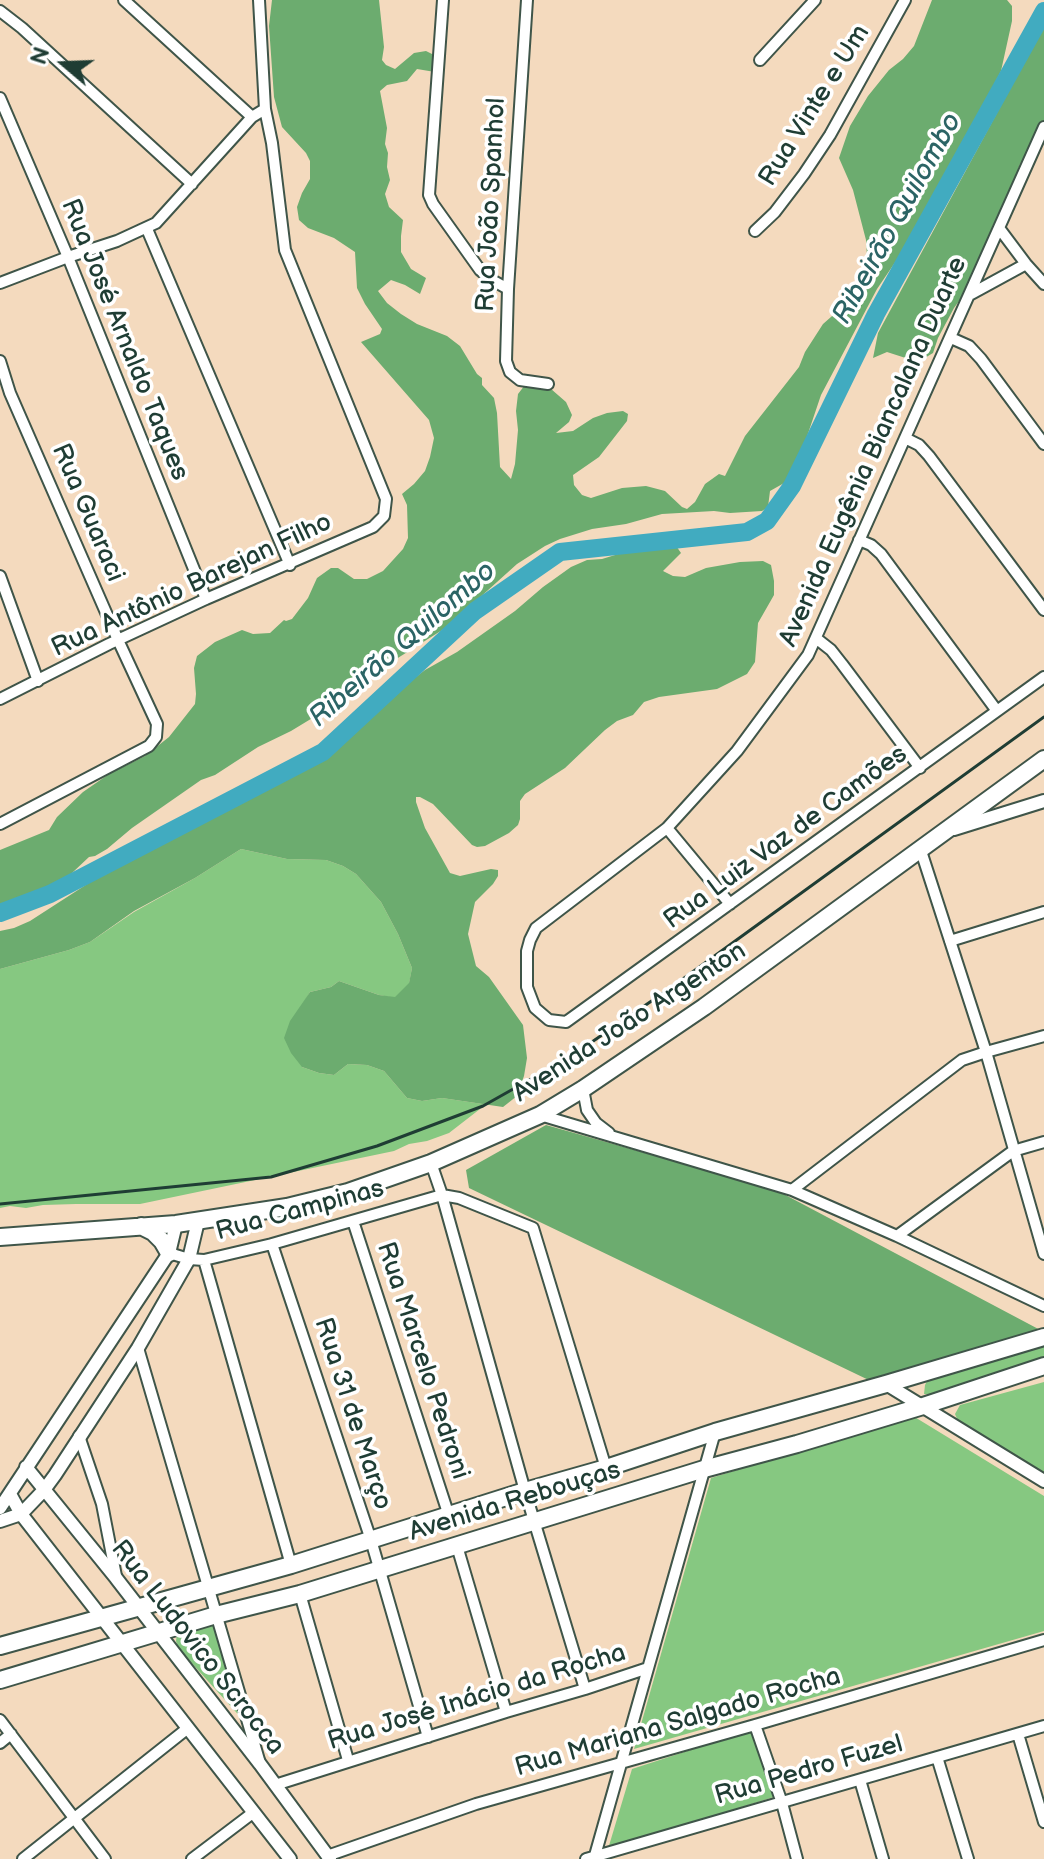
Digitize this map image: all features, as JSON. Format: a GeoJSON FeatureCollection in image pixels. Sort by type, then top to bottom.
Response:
{"type":"FeatureCollection","features":[{"type":"Feature","properties":{"kind":"main road","name":"Avenida João Argenton"},"geometry":{"type":"LineString","coordinates":[[0,1237],[176,1224],[302,1203],[348,1192],[431,1163],[540,1115],[704,1007],[1044,759]]}},
{"type":"Feature","properties":{"kind":"main road"},"geometry":{"type":"LineString","coordinates":[[141,1226],[153,1232],[169,1253]]}},
{"type":"Feature","properties":{"kind":"main road","name":"Avenida Rebouças"},"geometry":{"type":"LineString","coordinates":[[0,1646],[291,1565],[715,1432],[1044,1337]]}},
{"type":"Feature","properties":{"kind":"main road","name":"Avenida Rebouças"},"geometry":{"type":"LineString","coordinates":[[0,1680],[216,1615],[300,1594],[704,1469],[923,1406],[1044,1366]]}},
{"type":"Feature","properties":{"kind":"street"},"geometry":{"type":"LineString","coordinates":[[124,0],[252,117]]}},
{"type":"Feature","properties":{"kind":"street"},"geometry":{"type":"LineString","coordinates":[[443,0],[429,195],[480,270],[508,289]]}},
{"type":"Feature","properties":{"kind":"street","name":"Rua João Spanhol"},"geometry":{"type":"LineString","coordinates":[[527,0],[506,361],[510,372],[520,380],[548,384]]}},
{"type":"Feature","properties":{"kind":"street"},"geometry":{"type":"LineString","coordinates":[[760,60],[815,0]]}},
{"type":"Feature","properties":{"kind":"street","name":"Rua Vinte e Um"},"geometry":{"type":"LineString","coordinates":[[755,231],[775,212],[830,135],[905,0]]}},
{"type":"Feature","properties":{"kind":"street"},"geometry":{"type":"LineString","coordinates":[[0,283],[147,229],[156,223],[252,117],[265,109],[257,2]]}},
{"type":"Feature","properties":{"kind":"street"},"geometry":{"type":"LineString","coordinates":[[0,11],[192,184]]}},
{"type":"Feature","properties":{"kind":"street","name":"Rua José Arnaldo Taques"},"geometry":{"type":"LineString","coordinates":[[0,98],[68,257],[206,599]]}},
{"type":"Feature","properties":{"kind":"street","name":"Rua Antônio Barejan Filho"},"geometry":{"type":"LineString","coordinates":[[0,699],[206,599],[373,527],[384,516],[386,499],[285,250],[265,109]]}},
{"type":"Feature","properties":{"kind":"street","name":"Avenida Eugênia Biancalana Duarte"},"geometry":{"type":"LineString","coordinates":[[549,1020],[535,1008],[527,987],[527,951],[536,928],[667,828],[737,751],[808,655],[1044,127]]}},
{"type":"Feature","properties":{"kind":"street"},"geometry":{"type":"LineString","coordinates":[[999,228],[1044,284]]}},
{"type":"Feature","properties":{"kind":"street"},"geometry":{"type":"LineString","coordinates":[[147,229],[290,565]]}},
{"type":"Feature","properties":{"kind":"street"},"geometry":{"type":"LineString","coordinates":[[970,294],[1026,264]]}},
{"type":"Feature","properties":{"kind":"street"},"geometry":{"type":"LineString","coordinates":[[951,338],[969,346],[981,359],[1044,444]]}},
{"type":"Feature","properties":{"kind":"street","name":"Rua Guaraci"},"geometry":{"type":"LineString","coordinates":[[0,361],[5,395],[157,724],[156,737],[149,746],[0,824]]}},
{"type":"Feature","properties":{"kind":"street"},"geometry":{"type":"LineString","coordinates":[[905,438],[919,445],[929,456],[1044,610]]}},
{"type":"Feature","properties":{"kind":"street"},"geometry":{"type":"LineString","coordinates":[[859,540],[881,554],[997,711]]}},
{"type":"Feature","properties":{"kind":"street"},"geometry":{"type":"LineString","coordinates":[[0,576],[38,681]]}},
{"type":"Feature","properties":{"kind":"street"},"geometry":{"type":"LineString","coordinates":[[817,639],[831,650],[920,768]]}},
{"type":"Feature","properties":{"kind":"street","name":"Rua Luiz Vaz de Camões"},"geometry":{"type":"LineString","coordinates":[[549,1020],[566,1022],[1044,677]]}},
{"type":"Feature","properties":{"kind":"street"},"geometry":{"type":"LineString","coordinates":[[947,831],[1044,801]]}},
{"type":"Feature","properties":{"kind":"street"},"geometry":{"type":"LineString","coordinates":[[667,828],[730,904]]}},
{"type":"Feature","properties":{"kind":"street"},"geometry":{"type":"LineString","coordinates":[[921,851],[986,1052],[1043,1247]]}},
{"type":"Feature","properties":{"kind":"street"},"geometry":{"type":"LineString","coordinates":[[950,941],[1044,912]]}},
{"type":"Feature","properties":{"kind":"street"},"geometry":{"type":"LineString","coordinates":[[792,1190],[962,1060],[1044,1036]]}},
{"type":"Feature","properties":{"kind":"street"},"geometry":{"type":"LineString","coordinates":[[583,1089],[587,1110],[596,1123],[614,1137]]}},
{"type":"Feature","properties":{"kind":"street"},"geometry":{"type":"LineString","coordinates":[[540,1115],[792,1190],[1044,1306]]}},
{"type":"Feature","properties":{"kind":"street"},"geometry":{"type":"LineString","coordinates":[[897,1236],[1013,1151],[1044,1142]]}},
{"type":"Feature","properties":{"kind":"street"},"geometry":{"type":"LineString","coordinates":[[431,1163],[585,1689]]}},
{"type":"Feature","properties":{"kind":"street"},"geometry":{"type":"LineString","coordinates":[[442,1195],[459,1198],[533,1228],[606,1468]]}},
{"type":"Feature","properties":{"kind":"street","name":"Rua Campinas"},"geometry":{"type":"LineString","coordinates":[[169,1253],[204,1260],[272,1244],[442,1195]]}},
{"type":"Feature","properties":{"kind":"street"},"geometry":{"type":"LineString","coordinates":[[0,1521],[21,1514],[44,1490],[138,1348],[189,1259],[198,1221]]}},
{"type":"Feature","properties":{"kind":"street","name":"Rua Marcelo Pedroni"},"geometry":{"type":"LineString","coordinates":[[353,1221],[449,1516]]}},
{"type":"Feature","properties":{"kind":"street"},"geometry":{"type":"LineString","coordinates":[[0,1508],[169,1253],[176,1224]]}},
{"type":"Feature","properties":{"kind":"street","name":"Rua 31 de Março"},"geometry":{"type":"LineString","coordinates":[[272,1244],[371,1540],[428,1737]]}},
{"type":"Feature","properties":{"kind":"street"},"geometry":{"type":"LineString","coordinates":[[204,1260],[291,1565]]}},
{"type":"Feature","properties":{"kind":"street"},"geometry":{"type":"LineString","coordinates":[[138,1348],[260,1764]]}},
{"type":"Feature","properties":{"kind":"street"},"geometry":{"type":"LineString","coordinates":[[886,1384],[1044,1481]]}},
{"type":"Feature","properties":{"kind":"street"},"geometry":{"type":"LineString","coordinates":[[591,1858],[623,1763],[715,1432]]}},
{"type":"Feature","properties":{"kind":"street"},"geometry":{"type":"LineString","coordinates":[[79,1436],[102,1504],[116,1578]]}},
{"type":"Feature","properties":{"kind":"street","name":"Rua Ludovico Scrocca"},"geometry":{"type":"LineString","coordinates":[[26,1467],[116,1578],[328,1857]]}},
{"type":"Feature","properties":{"kind":"street"},"geometry":{"type":"LineString","coordinates":[[10,1494],[21,1514],[290,1859]]}},
{"type":"Feature","properties":{"kind":"street"},"geometry":{"type":"LineString","coordinates":[[457,1546],[506,1712]]}},
{"type":"Feature","properties":{"kind":"street"},"geometry":{"type":"LineString","coordinates":[[300,1594],[348,1760]]}},
{"type":"Feature","properties":{"kind":"street","name":"Rua Mariana Salgado Rocha"},"geometry":{"type":"LineString","coordinates":[[328,1857],[476,1804],[1044,1640]]}},
{"type":"Feature","properties":{"kind":"street","name":"Rua José Inácio da Rocha"},"geometry":{"type":"LineString","coordinates":[[275,1785],[648,1668]]}},
{"type":"Feature","properties":{"kind":"street"},"geometry":{"type":"LineString","coordinates":[[0,1720],[105,1859]]}},
{"type":"Feature","properties":{"kind":"street"},"geometry":{"type":"LineString","coordinates":[[755,1725],[782,1803],[797,1859]]}},
{"type":"Feature","properties":{"kind":"street","name":"Rua Pedro Fuzel"},"geometry":{"type":"LineString","coordinates":[[591,1858],[1044,1726]]}},
{"type":"Feature","properties":{"kind":"street"},"geometry":{"type":"LineString","coordinates":[[23,1859],[188,1728]]}},
{"type":"Feature","properties":{"kind":"street"},"geometry":{"type":"LineString","coordinates":[[0,1743],[11,1734]]}},
{"type":"Feature","properties":{"kind":"street"},"geometry":{"type":"LineString","coordinates":[[1018,1734],[1044,1822]]}},
{"type":"Feature","properties":{"kind":"street"},"geometry":{"type":"LineString","coordinates":[[937,1757],[968,1859]]}},
{"type":"Feature","properties":{"kind":"street"},"geometry":{"type":"LineString","coordinates":[[860,1780],[883,1859]]}},
{"type":"Feature","properties":{"kind":"street"},"geometry":{"type":"LineString","coordinates":[[192,1859],[254,1812]]}},
{"type":"Feature","properties":{"kind":"green space"},"geometry":{"type":"Polygon","coordinates":[[[272,0],[379,0],[384,47],[382,60],[386,65],[395,69],[414,53],[426,51],[434,55],[438,64],[435,72],[417,69],[407,81],[387,85],[380,91],[387,128],[385,144],[390,180],[385,194],[389,207],[403,220],[401,252],[411,269],[426,278],[420,294],[391,280],[378,291],[401,314],[447,336],[460,346],[482,378],[482,385],[494,398],[500,467],[511,479],[518,430],[518,394],[528,381],[543,382],[566,402],[572,415],[569,422],[556,433],[573,431],[607,413],[623,411],[628,414],[627,421],[599,457],[573,475],[574,485],[582,495],[591,498],[622,488],[646,486],[665,491],[687,509],[695,502],[705,484],[719,474],[725,476],[745,436],[799,367],[823,324],[848,302],[857,288],[867,256],[866,240],[853,190],[839,158],[850,126],[868,96],[914,46],[932,0],[1007,0],[1012,6],[1012,21],[1001,71],[946,178],[929,225],[896,261],[877,289],[821,395],[793,478],[770,491],[768,507],[762,511],[662,514],[592,529],[545,546],[517,564],[447,627],[374,673],[319,714],[215,775],[201,780],[107,849],[89,857],[56,888],[19,908],[0,914],[0,850],[49,830],[57,817],[83,792],[109,774],[145,756],[169,737],[195,704],[194,668],[197,656],[215,642],[242,630],[253,634],[270,633],[284,620],[292,619],[308,598],[317,578],[331,568],[338,568],[354,579],[367,579],[383,571],[403,549],[408,538],[407,505],[402,494],[425,471],[434,438],[429,420],[361,342],[380,334],[382,329],[357,288],[355,252],[334,238],[308,228],[299,220],[297,207],[310,179],[310,161],[282,127],[274,97],[269,26],[272,0]]]}},
{"type":"Feature","properties":{"kind":"green space"},"geometry":{"type":"Polygon","coordinates":[[[1044,26],[1044,126],[1020,164],[991,244],[938,338],[933,353],[918,362],[887,352],[873,358],[878,333],[1044,26]]]}},
{"type":"Feature","properties":{"kind":"green space"},"geometry":{"type":"Polygon","coordinates":[[[674,537],[672,540],[681,553],[663,571],[673,576],[685,577],[706,568],[740,562],[763,561],[771,565],[774,595],[758,623],[755,662],[747,674],[717,689],[644,702],[633,715],[605,730],[565,768],[525,794],[520,801],[518,825],[485,846],[472,845],[433,804],[416,797],[425,828],[450,873],[460,876],[498,870],[493,884],[475,902],[468,934],[476,966],[489,977],[523,1025],[527,1058],[524,1076],[517,1096],[503,1107],[442,1098],[422,1101],[407,1098],[384,1071],[367,1065],[348,1064],[334,1075],[319,1073],[302,1067],[291,1053],[284,1038],[290,1021],[310,992],[331,987],[339,981],[379,995],[395,997],[409,983],[412,968],[381,902],[356,874],[326,860],[287,859],[241,849],[134,911],[90,942],[0,969],[0,931],[30,921],[95,879],[106,867],[152,844],[242,789],[344,738],[425,670],[457,652],[571,567],[674,537]]]}},
{"type":"Feature","properties":{"kind":"green space"},"geometry":{"type":"Polygon","coordinates":[[[241,849],[287,859],[326,860],[356,874],[381,902],[412,968],[409,984],[395,998],[339,981],[331,987],[310,992],[302,1006],[302,1067],[334,1075],[348,1064],[367,1065],[384,1071],[407,1098],[422,1101],[442,1098],[483,1104],[480,1109],[449,1133],[394,1151],[140,1204],[0,1208],[0,969],[90,942],[134,912],[241,849]]]}},
{"type":"Feature","properties":{"kind":"green space"},"geometry":{"type":"Polygon","coordinates":[[[546,1125],[776,1190],[1044,1332],[877,1384],[469,1188],[466,1170],[546,1125]]]}},
{"type":"Feature","properties":{"kind":"green space"},"geometry":{"type":"Polygon","coordinates":[[[1044,1345],[1044,1361],[933,1395],[924,1394],[928,1379],[1044,1345]]]}},
{"type":"Feature","properties":{"kind":"green space"},"geometry":{"type":"Polygon","coordinates":[[[1044,1382],[1044,1472],[958,1421],[955,1414],[960,1405],[1044,1382]]]}},
{"type":"Feature","properties":{"kind":"green space"},"geometry":{"type":"Polygon","coordinates":[[[913,1416],[1044,1496],[1044,1631],[634,1749],[711,1478],[913,1416]]]}},
{"type":"Feature","properties":{"kind":"green space"},"geometry":{"type":"Polygon","coordinates":[[[215,1624],[245,1722],[178,1648],[177,1634],[215,1624]]]}},
{"type":"Feature","properties":{"kind":"green space"},"geometry":{"type":"Polygon","coordinates":[[[752,1730],[777,1796],[608,1849],[632,1769],[752,1730]]]}},
{"type":"Feature","properties":{"kind":"waterway","name":"Ribeirão Quilombo"},"geometry":{"type":"LineString","coordinates":[[0,913],[50,894],[323,752],[475,611],[560,552],[747,532],[767,521],[792,486],[876,314],[1044,11]]}},
{"type":"Feature","properties":{"kind":"railway"},"geometry":{"type":"LineString","coordinates":[[0,1204],[271,1177],[377,1146],[483,1106],[570,1057],[669,989],[1044,717]]}}]}
